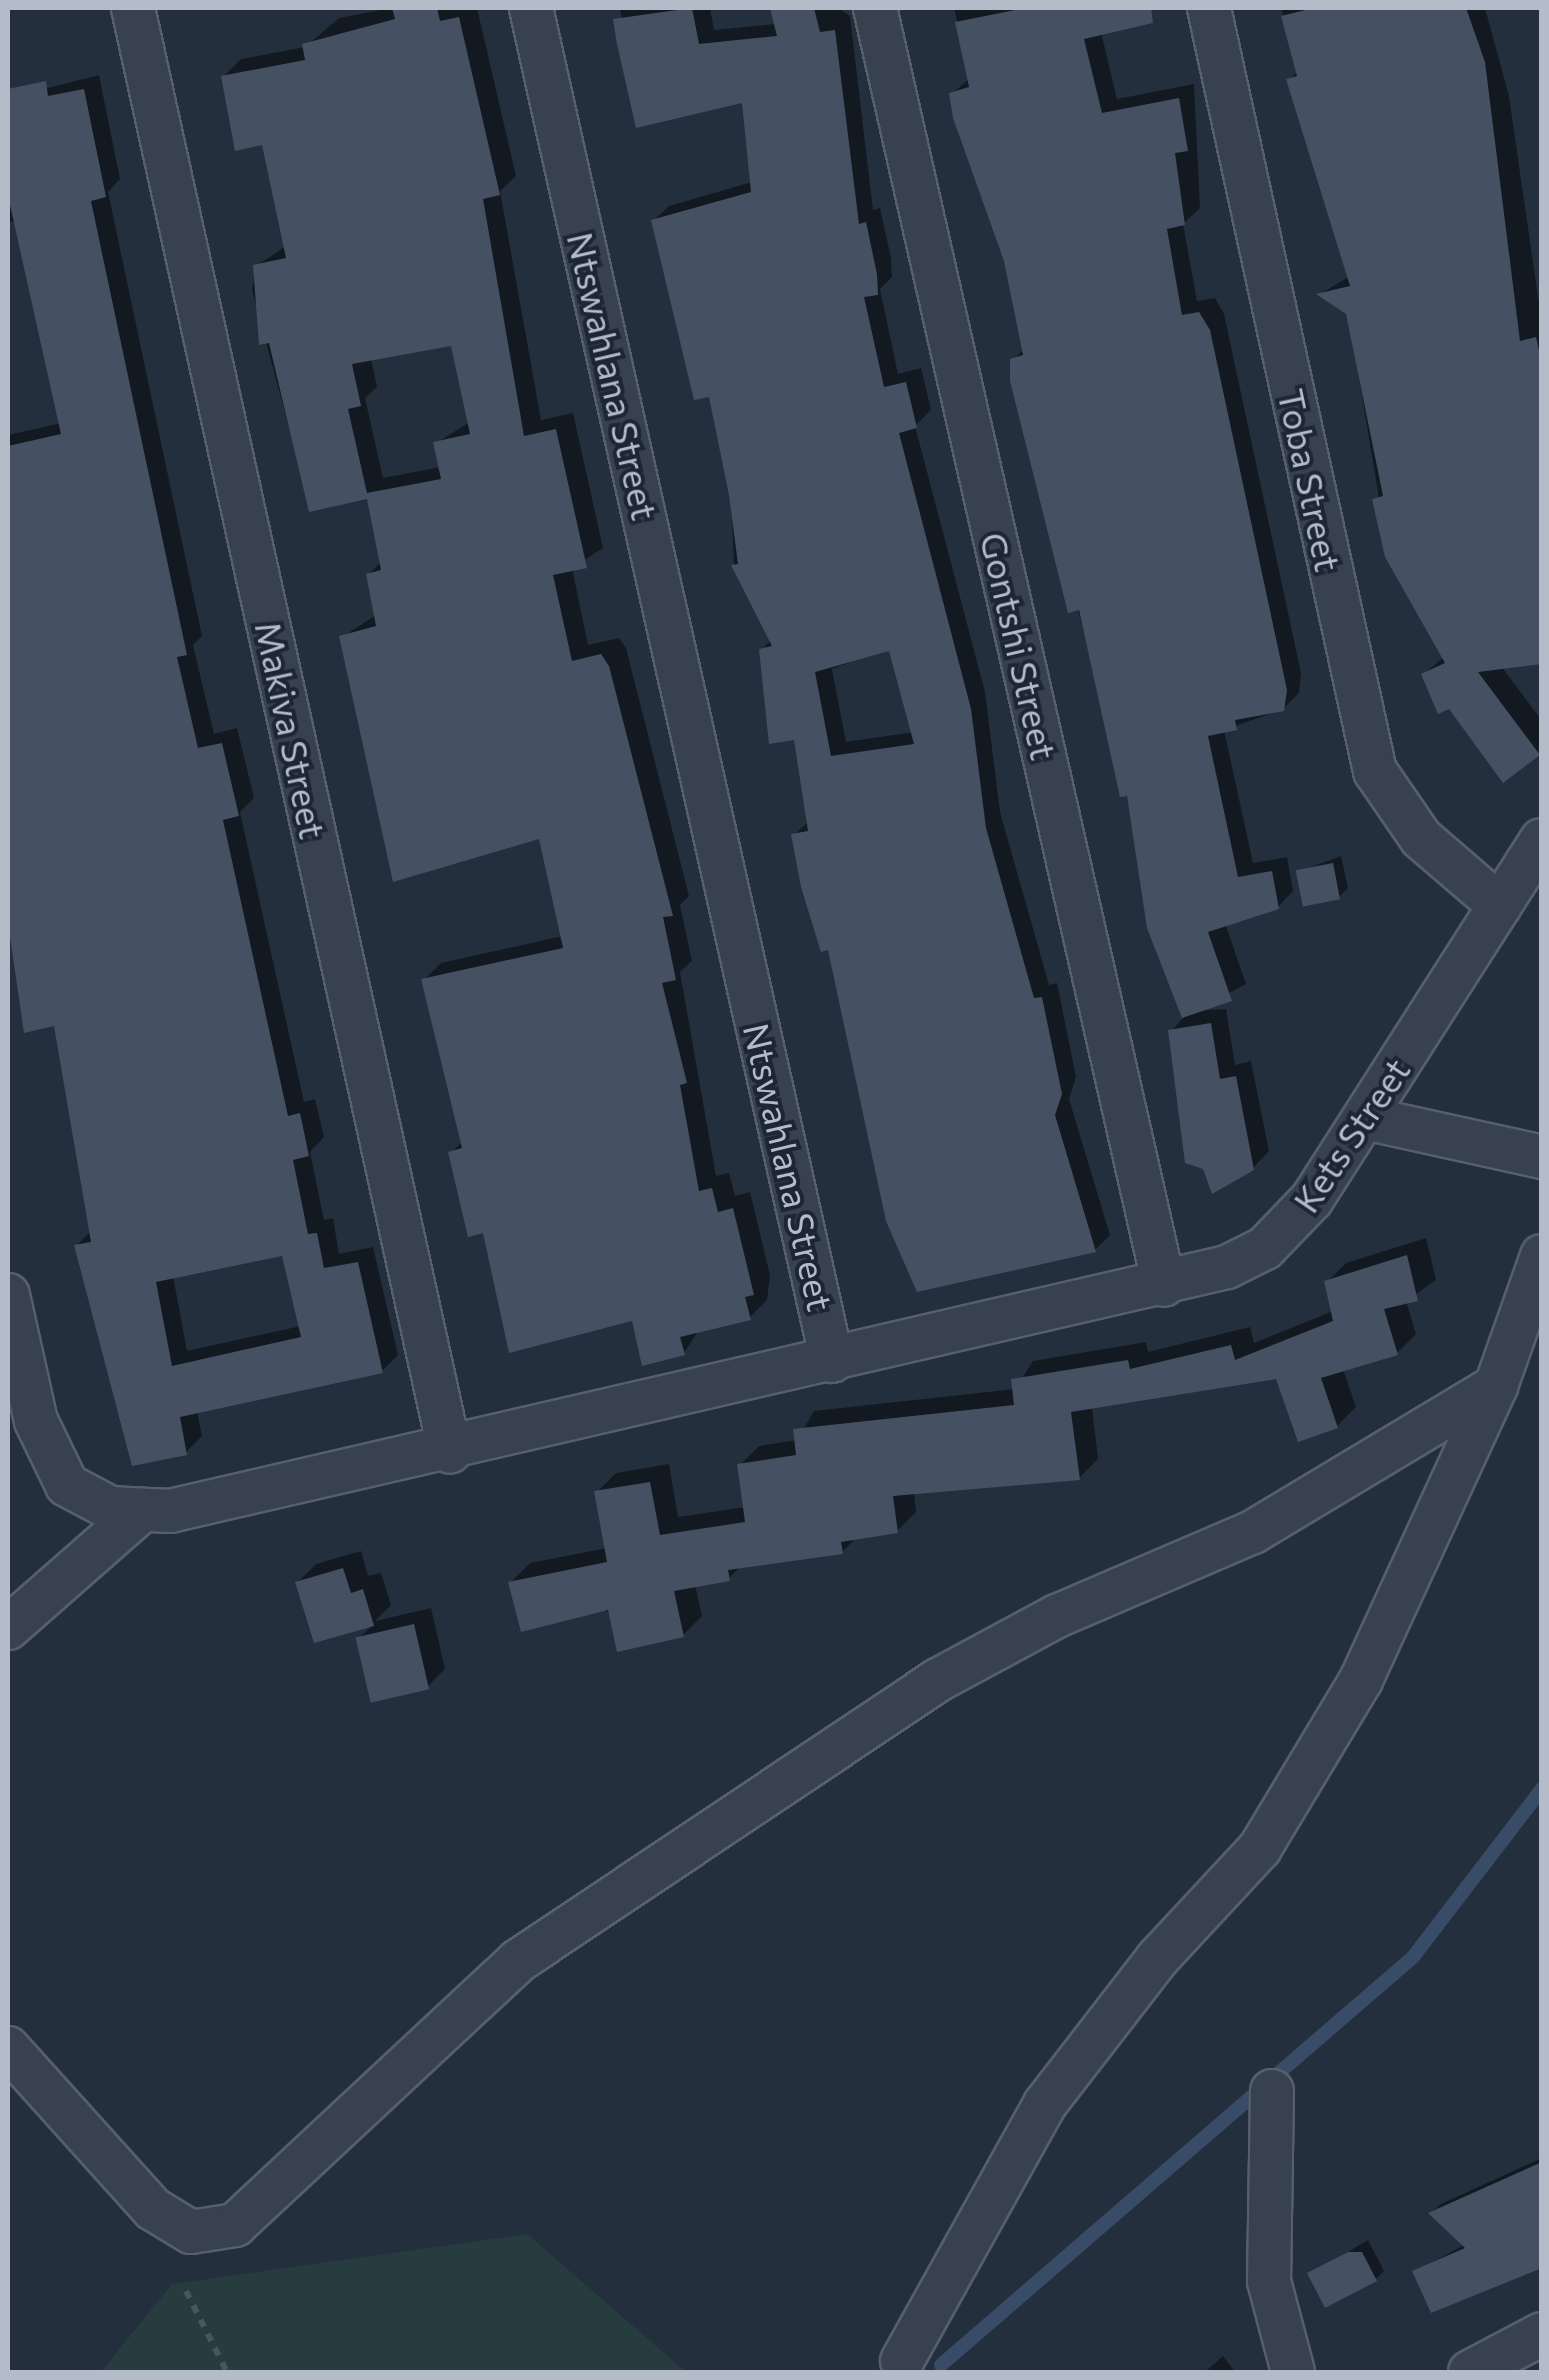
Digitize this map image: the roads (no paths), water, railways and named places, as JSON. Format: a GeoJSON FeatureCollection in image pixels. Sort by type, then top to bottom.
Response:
{"type":"FeatureCollection","features":[{"type":"Feature","properties":{"kind":"street","name":"Makiva Street"},"geometry":{"type":"LineString","coordinates":[[132,8],[450,1452]]}},
{"type":"Feature","properties":{"kind":"street","name":"Ntswahlana Street"},"geometry":{"type":"LineString","coordinates":[[8,1295],[52,1460],[89,1501],[140,1512],[450,1452],[832,1361],[532,8]]}},
{"type":"Feature","properties":{"kind":"street","name":"Gontshi Street"},"geometry":{"type":"LineString","coordinates":[[874,8],[1164,1285]]}},
{"type":"Feature","properties":{"kind":"street","name":"Toba Street"},"geometry":{"type":"LineString","coordinates":[[1208,8],[1375,771],[1421,838],[1500,906]]}},
{"type":"Feature","properties":{"kind":"street","name":"Kets Street"},"geometry":{"type":"LineString","coordinates":[[832,1361],[1164,1285],[1265,1248],[1312,1199],[1542,840]]}},
{"type":"Feature","properties":{"kind":"street"},"geometry":{"type":"LineString","coordinates":[[1365,1118],[1542,1157]]}},
{"type":"Feature","properties":{"kind":"street"},"geometry":{"type":"LineString","coordinates":[[902,2361],[1045,2104],[1157,1959],[1260,1848],[1361,1680],[1496,1386],[1542,1256]]}},
{"type":"Feature","properties":{"kind":"street"},"geometry":{"type":"LineString","coordinates":[[8,2048],[153,2209],[191,2232],[235,2225],[518,1960],[938,1680],[1057,1616],[1253,1532],[1496,1386]]}},
{"type":"Feature","properties":{"kind":"street"},"geometry":{"type":"LineString","coordinates":[[8,1628],[140,1512]]}},
{"type":"Feature","properties":{"kind":"street"},"geometry":{"type":"LineString","coordinates":[[1272,2091],[1268,2281],[1293,2372]]}},
{"type":"Feature","properties":{"kind":"street"},"geometry":{"type":"LineString","coordinates":[[1470,2372],[1542,2334]]}},
{"type":"Feature","properties":{"kind":"waterway"},"geometry":{"type":"LineString","coordinates":[[941,2365],[1413,1957],[1542,1789]]}}]}
